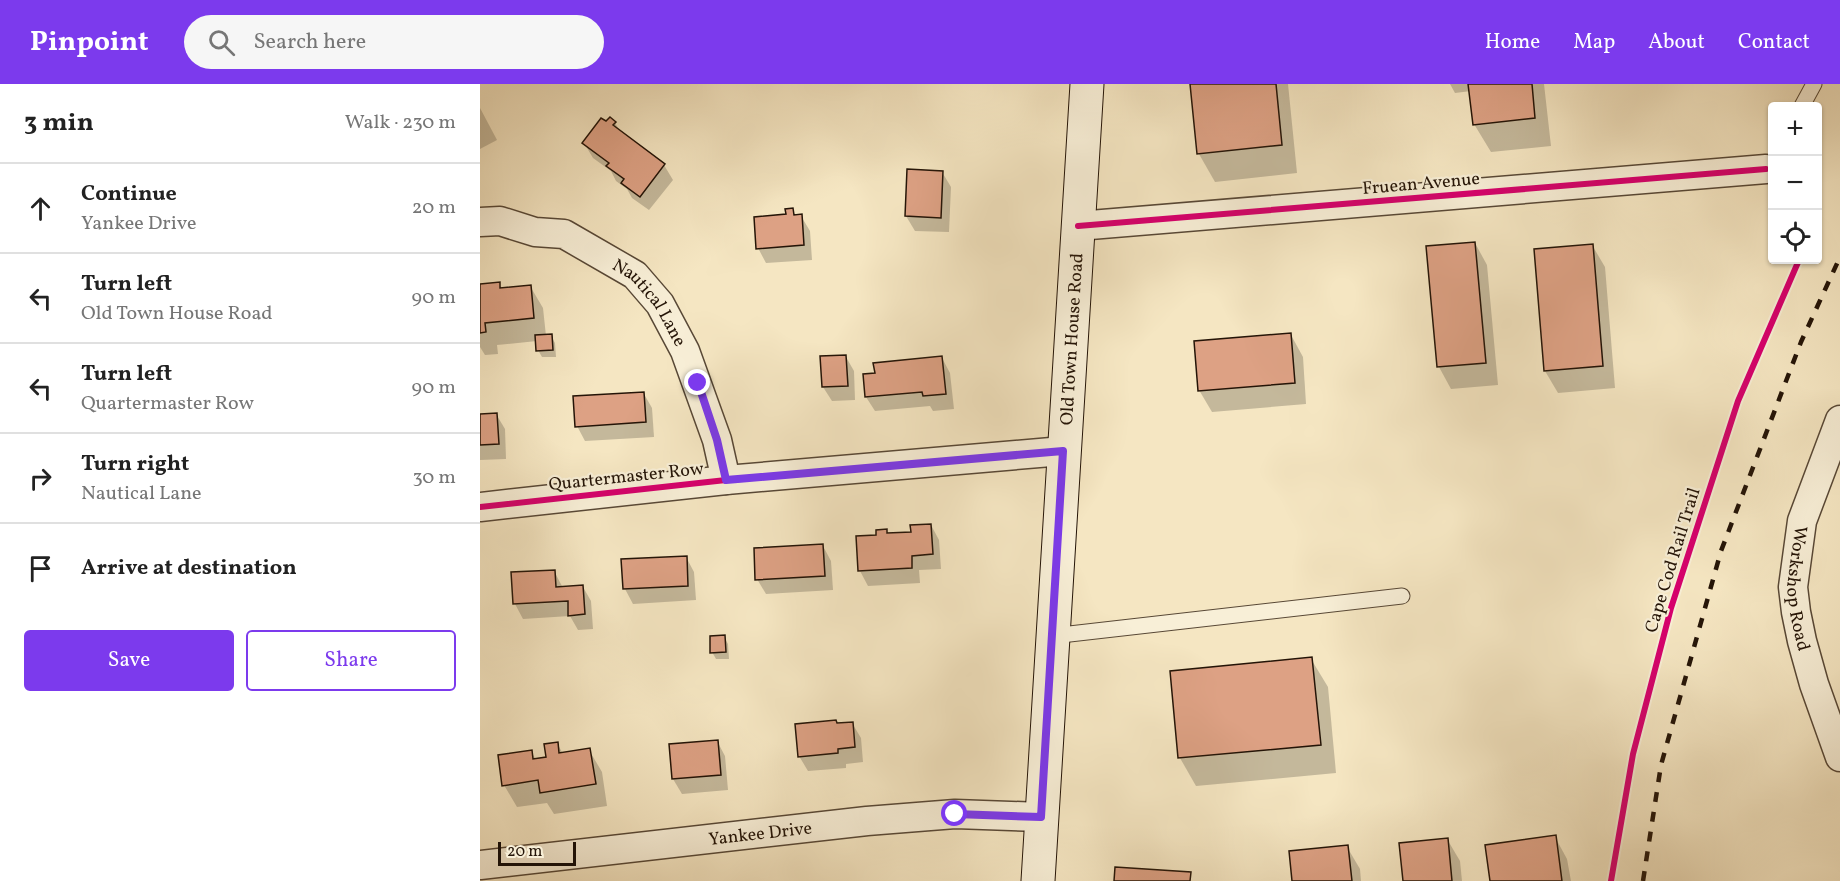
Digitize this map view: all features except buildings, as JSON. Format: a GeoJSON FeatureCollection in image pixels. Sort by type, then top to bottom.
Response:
{"type":"FeatureCollection","features":[{"type":"Feature","properties":{"kind":"main road","name":"Old Town House Road"},"geometry":{"type":"LineString","coordinates":[[1038,881],[1087,84]]}},
{"type":"Feature","properties":{"kind":"street","name":"Fruean Avenue"},"geometry":{"type":"LineString","coordinates":[[1078,226],[1768,164]]}},
{"type":"Feature","properties":{"kind":"street","name":"Nautical Lane"},"geometry":{"type":"LineString","coordinates":[[480,222],[500,221],[535,232],[564,234],[635,275],[660,304],[685,351],[717,440],[726,480]]}},
{"type":"Feature","properties":{"kind":"street","name":"Workshop Road"},"geometry":{"type":"LineString","coordinates":[[1840,420],[1803,521],[1793,587],[1802,641],[1814,684],[1840,758]]}},
{"type":"Feature","properties":{"kind":"street","name":"Quartermaster Row"},"geometry":{"type":"LineString","coordinates":[[480,507],[726,480],[1063,451]]}},
{"type":"Feature","properties":{"kind":"street","name":"Yankee Drive"},"geometry":{"type":"LineString","coordinates":[[480,865],[867,821],[955,814],[1041,817]]}},
{"type":"Feature","properties":{"kind":"lane"},"geometry":{"type":"LineString","coordinates":[[1804,102],[1814,84]]}},
{"type":"Feature","properties":{"kind":"lane"},"geometry":{"type":"LineString","coordinates":[[1052,636],[1402,596]]}},
{"type":"Feature","properties":{"kind":"railway"},"geometry":{"type":"LineString","coordinates":[[1643,881],[1661,765],[1721,551],[1801,342],[1840,257]]}},
{"type":"Feature","properties":{"kind":"cycle path"},"geometry":{"type":"LineString","coordinates":[[1078,226],[1766,169]]}},
{"type":"Feature","properties":{"kind":"cycle path","name":"Cape Cod Rail Trail"},"geometry":{"type":"LineString","coordinates":[[1611,881],[1633,754],[1671,608],[1738,401],[1797,264]]}},
{"type":"Feature","properties":{"kind":"cycle path"},"geometry":{"type":"LineString","coordinates":[[480,507],[726,480],[1063,451]]}},
{"type":"Feature","properties":{"kind":"route"},"geometry":{"type":"LineString","coordinates":[[698,383],[717,440],[726,480],[1063,451],[1041,817],[955,814]]}}]}
